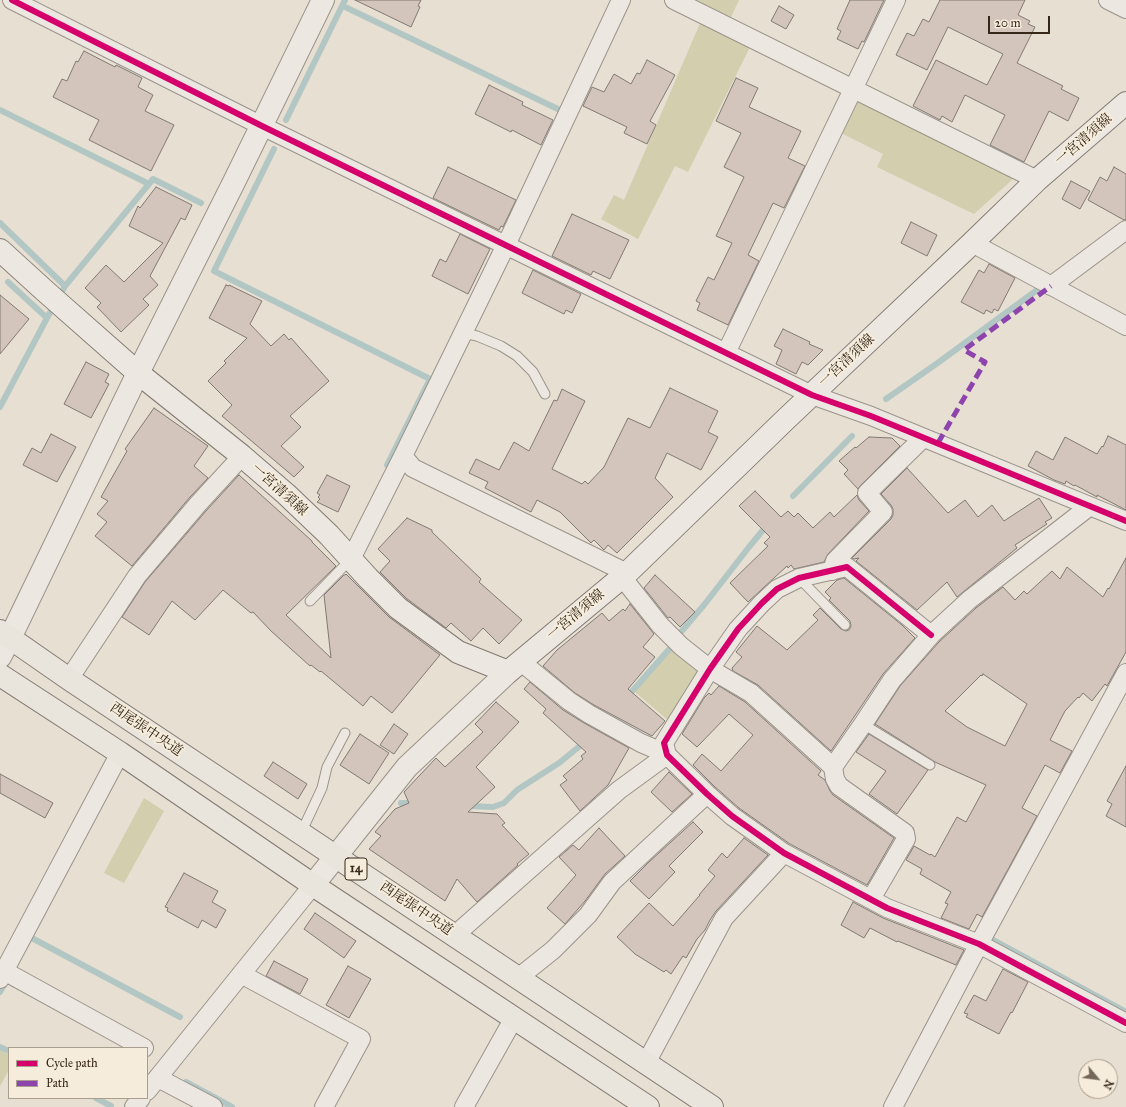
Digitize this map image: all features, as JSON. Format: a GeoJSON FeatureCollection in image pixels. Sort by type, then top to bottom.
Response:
{"type":"FeatureCollection","features":[{"type":"Feature","properties":{"kind":"main road"},"geometry":{"type":"LineString","coordinates":[[0,657],[5,635],[262,126],[323,0]]}},
{"type":"Feature","properties":{"kind":"main road","name":"一宮清須線"},"geometry":{"type":"LineString","coordinates":[[0,250],[138,373],[242,456],[291,499],[329,535],[398,608],[458,652],[514,666],[625,575],[1037,180],[1126,103]]}},
{"type":"Feature","properties":{"kind":"main road","name":"西尾張中央道"},"geometry":{"type":"LineString","coordinates":[[5,635],[712,1107]]}},
{"type":"Feature","properties":{"kind":"main road"},"geometry":{"type":"LineString","coordinates":[[313,885],[407,767],[514,666]]}},
{"type":"Feature","properties":{"kind":"main road"},"geometry":{"type":"LineString","coordinates":[[0,675],[120,753],[313,885],[648,1107]]}},
{"type":"Feature","properties":{"kind":"street"},"geometry":{"type":"LineString","coordinates":[[12,0],[262,126],[812,395],[871,416],[1126,521]]}},
{"type":"Feature","properties":{"kind":"street"},"geometry":{"type":"LineString","coordinates":[[351,559],[506,246],[622,0]]}},
{"type":"Feature","properties":{"kind":"street"},"geometry":{"type":"LineString","coordinates":[[674,0],[1037,180]]}},
{"type":"Feature","properties":{"kind":"street"},"geometry":{"type":"LineString","coordinates":[[726,353],[896,0]]}},
{"type":"Feature","properties":{"kind":"street"},"geometry":{"type":"LineString","coordinates":[[1108,0],[1126,8]]}},
{"type":"Feature","properties":{"kind":"street"},"geometry":{"type":"LineString","coordinates":[[1051,286],[1126,230]]}},
{"type":"Feature","properties":{"kind":"street"},"geometry":{"type":"LineString","coordinates":[[972,243],[1126,326]]}},
{"type":"Feature","properties":{"kind":"street"},"geometry":{"type":"LineString","coordinates":[[832,571],[835,561],[883,512],[867,494],[923,438]]}},
{"type":"Feature","properties":{"kind":"street"},"geometry":{"type":"LineString","coordinates":[[69,678],[137,576],[198,504],[242,456]]}},
{"type":"Feature","properties":{"kind":"street"},"geometry":{"type":"LineString","coordinates":[[403,456],[413,468],[625,575],[660,625],[681,646],[710,668],[751,693],[833,767],[835,779],[839,786],[905,833],[906,839],[871,899]]}},
{"type":"Feature","properties":{"kind":"street"},"geometry":{"type":"LineString","coordinates":[[833,767],[892,680],[931,635],[969,600],[1090,506]]}},
{"type":"Feature","properties":{"kind":"street"},"geometry":{"type":"LineString","coordinates":[[666,752],[664,743],[710,668],[738,629],[777,589],[799,578],[847,567],[931,635]]}},
{"type":"Feature","properties":{"kind":"street"},"geometry":{"type":"LineString","coordinates":[[514,666],[589,714],[641,743],[666,752],[707,794],[732,816],[784,853],[887,908],[979,944],[1126,1023]]}},
{"type":"Feature","properties":{"kind":"street"},"geometry":{"type":"LineString","coordinates":[[893,1107],[979,944],[1124,680]]}},
{"type":"Feature","properties":{"kind":"street"},"geometry":{"type":"LineString","coordinates":[[455,935],[619,790],[666,752]]}},
{"type":"Feature","properties":{"kind":"street"},"geometry":{"type":"LineString","coordinates":[[120,753],[2,975],[142,1047]]}},
{"type":"Feature","properties":{"kind":"street"},"geometry":{"type":"LineString","coordinates":[[518,978],[553,950],[588,915],[612,882],[707,794]]}},
{"type":"Feature","properties":{"kind":"street"},"geometry":{"type":"LineString","coordinates":[[646,1063],[724,918],[784,853]]}},
{"type":"Feature","properties":{"kind":"street"},"geometry":{"type":"LineString","coordinates":[[213,1107],[152,1084],[313,885]]}},
{"type":"Feature","properties":{"kind":"street"},"geometry":{"type":"LineString","coordinates":[[241,974],[361,1039],[324,1107]]}},
{"type":"Feature","properties":{"kind":"street"},"geometry":{"type":"LineString","coordinates":[[464,1107],[514,1018]]}},
{"type":"Feature","properties":{"kind":"street"},"geometry":{"type":"LineString","coordinates":[[148,1051],[170,1063]]}},
{"type":"Feature","properties":{"kind":"street"},"geometry":{"type":"LineString","coordinates":[[134,1107],[140,1099]]}},
{"type":"Feature","properties":{"kind":"lane"},"geometry":{"type":"LineString","coordinates":[[463,333],[477,336],[502,346],[516,356],[533,372],[545,394]]}},
{"type":"Feature","properties":{"kind":"lane"},"geometry":{"type":"LineString","coordinates":[[310,601],[351,559]]}},
{"type":"Feature","properties":{"kind":"lane"},"geometry":{"type":"LineString","coordinates":[[799,578],[845,625]]}},
{"type":"Feature","properties":{"kind":"lane"},"geometry":{"type":"LineString","coordinates":[[863,724],[930,765]]}},
{"type":"Feature","properties":{"kind":"lane"},"geometry":{"type":"LineString","coordinates":[[301,833],[322,788],[327,767],[345,733]]}},
{"type":"Feature","properties":{"kind":"shaded area"},"geometry":{"type":"Polygon","coordinates":[[[689,0],[739,0],[730,19],[689,0]]]}},
{"type":"Feature","properties":{"kind":"shaded area"},"geometry":{"type":"Polygon","coordinates":[[[701,21],[751,45],[688,172],[675,166],[638,239],[601,219],[614,195],[624,200],[701,21]]]}},
{"type":"Feature","properties":{"kind":"shaded area"},"geometry":{"type":"Polygon","coordinates":[[[862,100],[1012,174],[1012,180],[974,214],[877,167],[883,154],[839,132],[853,103],[862,100]]]}},
{"type":"Feature","properties":{"kind":"shaded area"},"geometry":{"type":"Polygon","coordinates":[[[673,648],[697,671],[697,682],[669,721],[635,692],[673,648]]]}},
{"type":"Feature","properties":{"kind":"shaded area"},"geometry":{"type":"Polygon","coordinates":[[[144,798],[164,811],[124,883],[104,873],[144,798]]]}},
{"type":"Feature","properties":{"kind":"shaded area"},"geometry":{"type":"Polygon","coordinates":[[[0,1050],[8,1054],[8,1072],[0,1086],[0,1050]]]}},
{"type":"Feature","properties":{"kind":"building"},"geometry":{"type":"Polygon","coordinates":[[[355,0],[421,0],[418,6],[420,7],[411,27],[355,0]]]}},
{"type":"Feature","properties":{"kind":"building"},"geometry":{"type":"Polygon","coordinates":[[[850,0],[884,0],[864,42],[862,41],[858,49],[837,39],[841,31],[837,29],[850,0]]]}},
{"type":"Feature","properties":{"kind":"building"},"geometry":{"type":"Polygon","coordinates":[[[940,0],[1025,0],[1018,15],[1030,21],[1028,24],[1035,27],[1017,63],[1063,86],[1061,89],[1079,98],[1068,121],[1049,111],[1024,162],[990,145],[1005,115],[965,95],[952,122],[942,116],[940,120],[913,106],[936,60],[987,85],[1003,54],[948,27],[927,70],[896,55],[907,33],[914,36],[923,19],[929,22],[940,0]]]}},
{"type":"Feature","properties":{"kind":"building"},"geometry":{"type":"Polygon","coordinates":[[[779,6],[794,15],[786,29],[771,21],[779,6]]]}},
{"type":"Feature","properties":{"kind":"building"},"geometry":{"type":"Polygon","coordinates":[[[84,51],[115,67],[116,65],[142,78],[138,87],[153,95],[145,111],[174,125],[151,171],[89,140],[99,120],[53,97],[62,79],[67,81],[76,61],[78,62],[84,51]]]}},
{"type":"Feature","properties":{"kind":"building"},"geometry":{"type":"Polygon","coordinates":[[[647,60],[675,75],[650,121],[656,125],[647,144],[624,133],[627,127],[583,106],[592,87],[604,92],[614,74],[631,84],[637,73],[640,74],[647,60]]]}},
{"type":"Feature","properties":{"kind":"building"},"geometry":{"type":"Polygon","coordinates":[[[736,78],[758,88],[749,107],[801,131],[788,158],[805,166],[784,208],[773,203],[748,255],[759,261],[728,325],[697,310],[700,303],[696,301],[708,277],[714,280],[732,243],[716,236],[744,177],[724,167],[741,133],[716,121],[736,78]]]}},
{"type":"Feature","properties":{"kind":"building"},"geometry":{"type":"Polygon","coordinates":[[[489,85],[523,102],[522,105],[553,120],[541,145],[512,130],[511,132],[475,114],[489,85]]]}},
{"type":"Feature","properties":{"kind":"building"},"geometry":{"type":"Polygon","coordinates":[[[448,167],[516,200],[503,227],[501,226],[499,230],[433,198],[448,167]]]}},
{"type":"Feature","properties":{"kind":"building"},"geometry":{"type":"Polygon","coordinates":[[[1114,167],[1126,174],[1126,220],[1088,200],[1100,177],[1107,181],[1114,167]]]}},
{"type":"Feature","properties":{"kind":"building"},"geometry":{"type":"Polygon","coordinates":[[[1071,181],[1090,191],[1080,209],[1062,199],[1071,181]]]}},
{"type":"Feature","properties":{"kind":"building"},"geometry":{"type":"Polygon","coordinates":[[[156,187],[192,205],[185,220],[181,218],[150,276],[158,285],[143,299],[149,305],[121,332],[97,307],[101,303],[85,288],[106,265],[124,282],[163,243],[129,226],[138,206],[140,208],[156,187]]]}},
{"type":"Feature","properties":{"kind":"building"},"geometry":{"type":"Polygon","coordinates":[[[572,214],[629,240],[610,279],[593,271],[591,275],[552,256],[572,214]]]}},
{"type":"Feature","properties":{"kind":"building"},"geometry":{"type":"Polygon","coordinates":[[[911,222],[937,235],[927,256],[901,243],[911,222]]]}},
{"type":"Feature","properties":{"kind":"building"},"geometry":{"type":"Polygon","coordinates":[[[460,234],[490,249],[468,294],[432,276],[440,259],[446,262],[460,234]]]}},
{"type":"Feature","properties":{"kind":"building"},"geometry":{"type":"Polygon","coordinates":[[[989,264],[1015,278],[998,311],[994,309],[992,313],[986,310],[984,314],[961,302],[979,270],[984,273],[989,264]]]}},
{"type":"Feature","properties":{"kind":"building"},"geometry":{"type":"Polygon","coordinates":[[[533,270],[581,294],[572,313],[566,310],[564,314],[522,293],[533,270]]]}},
{"type":"Feature","properties":{"kind":"building"},"geometry":{"type":"Polygon","coordinates":[[[226,285],[229,285],[262,301],[250,324],[271,346],[284,334],[289,340],[291,338],[329,381],[290,416],[301,427],[281,446],[304,467],[294,477],[222,416],[232,405],[208,381],[226,363],[224,361],[247,338],[209,318],[226,285]]]}},
{"type":"Feature","properties":{"kind":"building"},"geometry":{"type":"Polygon","coordinates":[[[0,295],[29,319],[0,354],[0,295]]]}},
{"type":"Feature","properties":{"kind":"building"},"geometry":{"type":"Polygon","coordinates":[[[783,329],[823,350],[808,365],[802,362],[796,374],[776,364],[782,350],[774,346],[783,329]]]}},
{"type":"Feature","properties":{"kind":"building"},"geometry":{"type":"Polygon","coordinates":[[[86,362],[109,374],[105,382],[109,384],[91,418],[64,404],[86,362]]]}},
{"type":"Feature","properties":{"kind":"building"},"geometry":{"type":"Polygon","coordinates":[[[670,388],[718,411],[708,432],[718,437],[701,470],[667,453],[655,478],[673,497],[617,553],[608,545],[604,550],[594,540],[591,543],[560,512],[537,500],[531,512],[485,488],[488,482],[469,473],[476,459],[499,470],[514,442],[529,451],[554,400],[557,401],[562,389],[585,401],[552,469],[582,484],[585,481],[588,484],[604,467],[628,418],[650,428],[670,388]]]}},
{"type":"Feature","properties":{"kind":"building"},"geometry":{"type":"Polygon","coordinates":[[[154,408],[208,446],[194,466],[208,478],[190,497],[132,566],[95,536],[107,522],[97,514],[108,501],[101,497],[127,451],[125,449],[154,408]]]}},
{"type":"Feature","properties":{"kind":"building"},"geometry":{"type":"Polygon","coordinates":[[[51,434],[76,447],[57,482],[23,465],[32,448],[41,453],[51,434]]]}},
{"type":"Feature","properties":{"kind":"building"},"geometry":{"type":"Polygon","coordinates":[[[1108,436],[1126,445],[1126,510],[1066,481],[1065,484],[1054,480],[1028,466],[1036,451],[1053,460],[1065,437],[1097,454],[1102,446],[1103,447],[1108,436]]]}},
{"type":"Feature","properties":{"kind":"building"},"geometry":{"type":"Polygon","coordinates":[[[869,437],[892,438],[900,446],[858,489],[844,474],[848,470],[839,461],[869,437]]]}},
{"type":"Feature","properties":{"kind":"building"},"geometry":{"type":"Polygon","coordinates":[[[907,468],[948,513],[965,500],[978,517],[992,505],[1004,521],[1039,498],[1052,518],[1045,522],[1047,524],[1015,545],[1017,548],[957,597],[947,582],[917,610],[856,561],[859,558],[852,558],[891,519],[893,509],[881,494],[907,468]]]}},
{"type":"Feature","properties":{"kind":"building"},"geometry":{"type":"Polygon","coordinates":[[[239,475],[312,541],[336,566],[286,615],[331,658],[324,595],[346,574],[389,617],[440,655],[392,713],[371,696],[363,706],[321,671],[320,672],[311,665],[310,666],[271,631],[253,612],[251,613],[223,590],[195,620],[172,601],[149,635],[122,617],[145,582],[239,475]]]}},
{"type":"Feature","properties":{"kind":"building"},"geometry":{"type":"Polygon","coordinates":[[[327,475],[350,486],[338,512],[317,502],[320,499],[318,497],[320,495],[317,493],[327,475]]]}},
{"type":"Feature","properties":{"kind":"building"},"geometry":{"type":"Polygon","coordinates":[[[755,491],[781,517],[788,511],[794,517],[798,513],[813,528],[830,512],[834,517],[857,495],[859,500],[869,511],[828,554],[824,562],[794,569],[791,565],[788,568],[787,566],[748,602],[730,583],[768,546],[764,543],[770,537],[739,506],[755,491]]]}},
{"type":"Feature","properties":{"kind":"building"},"geometry":{"type":"Polygon","coordinates":[[[407,518],[432,530],[432,532],[481,579],[479,582],[522,620],[499,644],[483,628],[471,641],[451,623],[446,628],[406,598],[380,572],[390,561],[378,549],[407,518]]]}},
{"type":"Feature","properties":{"kind":"building"},"geometry":{"type":"Polygon","coordinates":[[[1126,558],[1126,652],[1107,686],[1105,684],[1092,701],[1083,693],[1065,711],[1050,740],[1072,751],[1060,773],[1045,765],[1022,808],[1037,816],[982,917],[977,914],[969,929],[941,918],[948,904],[945,903],[951,892],[920,874],[922,869],[906,860],[914,846],[935,857],[957,817],[966,822],[986,785],[935,762],[875,724],[900,686],[939,642],[976,608],[1003,587],[1015,600],[1024,591],[1027,594],[1052,571],[1060,579],[1067,567],[1103,597],[1108,588],[1109,589],[1126,558]],[[983,674],[945,711],[967,727],[1005,746],[1027,704],[983,674]]]}},
{"type":"Feature","properties":{"kind":"building"},"geometry":{"type":"Polygon","coordinates":[[[655,575],[695,612],[680,627],[670,617],[668,618],[644,588],[655,575]]]}},
{"type":"Feature","properties":{"kind":"building"},"geometry":{"type":"Polygon","coordinates":[[[844,578],[902,625],[915,638],[883,674],[831,751],[758,685],[733,671],[732,668],[742,657],[736,652],[757,626],[787,650],[818,620],[813,615],[820,608],[841,629],[846,631],[849,630],[851,626],[850,621],[829,600],[831,598],[825,592],[837,580],[844,578]]]}},
{"type":"Feature","properties":{"kind":"building"},"geometry":{"type":"Polygon","coordinates":[[[630,604],[654,634],[643,647],[655,657],[628,689],[665,721],[652,736],[594,705],[575,693],[543,666],[557,650],[602,613],[609,621],[623,609],[625,611],[630,604]]]}},
{"type":"Feature","properties":{"kind":"building"},"geometry":{"type":"Polygon","coordinates":[[[530,682],[563,710],[629,748],[608,785],[580,811],[560,785],[567,780],[563,776],[583,759],[581,756],[586,752],[543,713],[546,709],[524,689],[530,682]]]}},
{"type":"Feature","properties":{"kind":"building"},"geometry":{"type":"Polygon","coordinates":[[[719,686],[745,702],[821,771],[818,775],[825,780],[833,795],[894,838],[867,885],[790,844],[739,808],[693,765],[702,754],[721,771],[753,735],[729,714],[697,747],[682,734],[704,698],[709,693],[711,695],[719,686]]]}},
{"type":"Feature","properties":{"kind":"building"},"geometry":{"type":"Polygon","coordinates":[[[496,702],[519,722],[476,767],[495,787],[468,812],[497,814],[505,823],[502,825],[529,854],[477,902],[457,879],[445,901],[369,849],[381,836],[375,832],[395,809],[409,803],[404,792],[436,758],[445,767],[483,732],[475,724],[496,702]]]}},
{"type":"Feature","properties":{"kind":"building"},"geometry":{"type":"Polygon","coordinates":[[[394,724],[408,734],[394,754],[380,745],[394,724]]]}},
{"type":"Feature","properties":{"kind":"building"},"geometry":{"type":"Polygon","coordinates":[[[360,734],[389,753],[369,784],[340,765],[360,734]]]}},
{"type":"Feature","properties":{"kind":"building"},"geometry":{"type":"Polygon","coordinates":[[[869,734],[928,770],[897,814],[869,794],[886,771],[856,752],[869,734]]]}},
{"type":"Feature","properties":{"kind":"building"},"geometry":{"type":"Polygon","coordinates":[[[273,762],[307,784],[298,799],[264,776],[273,762]]]}},
{"type":"Feature","properties":{"kind":"building"},"geometry":{"type":"Polygon","coordinates":[[[1126,766],[1126,827],[1106,816],[1112,804],[1107,801],[1126,766]]]}},
{"type":"Feature","properties":{"kind":"building"},"geometry":{"type":"Polygon","coordinates":[[[669,772],[692,794],[672,812],[651,792],[669,772]]]}},
{"type":"Feature","properties":{"kind":"building"},"geometry":{"type":"Polygon","coordinates":[[[0,774],[53,803],[45,818],[0,793],[0,774]]]}},
{"type":"Feature","properties":{"kind":"building"},"geometry":{"type":"Polygon","coordinates":[[[693,822],[703,832],[669,866],[675,872],[649,899],[630,881],[693,822]]]}},
{"type":"Feature","properties":{"kind":"building"},"geometry":{"type":"Polygon","coordinates":[[[599,828],[625,856],[605,874],[585,901],[565,924],[547,908],[576,875],[559,857],[573,845],[579,850],[599,828]]]}},
{"type":"Feature","properties":{"kind":"building"},"geometry":{"type":"Polygon","coordinates":[[[744,838],[768,855],[716,911],[686,958],[683,956],[671,974],[666,970],[664,972],[635,954],[617,937],[649,903],[673,926],[715,876],[708,870],[722,853],[727,858],[744,838]]]}},
{"type":"Feature","properties":{"kind":"building"},"geometry":{"type":"Polygon","coordinates":[[[184,873],[218,891],[212,902],[226,910],[216,928],[202,920],[198,928],[167,911],[168,908],[165,907],[184,873]]]}},
{"type":"Feature","properties":{"kind":"building"},"geometry":{"type":"Polygon","coordinates":[[[853,902],[883,918],[964,950],[956,965],[898,941],[897,942],[870,928],[864,938],[841,925],[853,902]]]}},
{"type":"Feature","properties":{"kind":"building"},"geometry":{"type":"Polygon","coordinates":[[[315,913],[356,941],[344,958],[304,929],[315,913]]]}},
{"type":"Feature","properties":{"kind":"building"},"geometry":{"type":"Polygon","coordinates":[[[274,961],[308,979],[300,994],[266,976],[274,961]]]}},
{"type":"Feature","properties":{"kind":"building"},"geometry":{"type":"Polygon","coordinates":[[[348,966],[371,979],[349,1018],[326,1005],[348,966]]]}},
{"type":"Feature","properties":{"kind":"building"},"geometry":{"type":"Polygon","coordinates":[[[1003,969],[1028,982],[999,1034],[966,1017],[968,1014],[964,1013],[974,995],[986,1001],[1003,969]]]}},
{"type":"Feature","properties":{"kind":"waterway"},"geometry":{"type":"LineString","coordinates":[[286,120],[345,0]]}},
{"type":"Feature","properties":{"kind":"waterway"},"geometry":{"type":"LineString","coordinates":[[343,6],[562,111]]}},
{"type":"Feature","properties":{"kind":"waterway"},"geometry":{"type":"LineString","coordinates":[[0,110],[149,184]]}},
{"type":"Feature","properties":{"kind":"waterway"},"geometry":{"type":"LineString","coordinates":[[274,149],[214,271],[430,379],[387,465],[390,466]]}},
{"type":"Feature","properties":{"kind":"waterway"},"geometry":{"type":"LineString","coordinates":[[65,286],[153,179],[201,203]]}},
{"type":"Feature","properties":{"kind":"waterway"},"geometry":{"type":"LineString","coordinates":[[0,223],[65,286],[0,407]]}},
{"type":"Feature","properties":{"kind":"waterway"},"geometry":{"type":"LineString","coordinates":[[8,282],[47,318]]}},
{"type":"Feature","properties":{"kind":"waterway"},"geometry":{"type":"LineString","coordinates":[[886,399],[1037,290]]}},
{"type":"Feature","properties":{"kind":"waterway"},"geometry":{"type":"LineString","coordinates":[[793,496],[852,436]]}},
{"type":"Feature","properties":{"kind":"waterway"},"geometry":{"type":"LineString","coordinates":[[681,632],[768,524]]}},
{"type":"Feature","properties":{"kind":"waterway"},"geometry":{"type":"LineString","coordinates":[[627,697],[672,646]]}},
{"type":"Feature","properties":{"kind":"waterway"},"geometry":{"type":"LineString","coordinates":[[467,806],[493,807],[504,803],[517,790],[559,763],[586,741]]}},
{"type":"Feature","properties":{"kind":"waterway"},"geometry":{"type":"LineString","coordinates":[[401,803],[415,803]]}},
{"type":"Feature","properties":{"kind":"waterway"},"geometry":{"type":"LineString","coordinates":[[28,941],[30,937],[180,1017]]}},
{"type":"Feature","properties":{"kind":"waterway"},"geometry":{"type":"LineString","coordinates":[[993,940],[1126,1012]]}},
{"type":"Feature","properties":{"kind":"waterway"},"geometry":{"type":"LineString","coordinates":[[0,992],[6,981]]}},
{"type":"Feature","properties":{"kind":"waterway"},"geometry":{"type":"LineString","coordinates":[[0,1047],[8,1051]]}},
{"type":"Feature","properties":{"kind":"waterway"},"geometry":{"type":"LineString","coordinates":[[186,1082],[232,1107]]}},
{"type":"Feature","properties":{"kind":"waterway"},"geometry":{"type":"LineString","coordinates":[[98,1099],[111,1106]]}},
{"type":"Feature","properties":{"kind":"marked path"},"geometry":{"type":"LineString","coordinates":[[938,443],[985,362],[964,350],[1051,286]]}},
{"type":"Feature","properties":{"kind":"cycle path"},"geometry":{"type":"LineString","coordinates":[[12,0],[262,126],[812,395],[871,416],[1126,521]]}},
{"type":"Feature","properties":{"kind":"cycle path"},"geometry":{"type":"LineString","coordinates":[[931,635],[847,567],[799,578],[777,589],[738,629],[710,669],[664,743],[667,755],[732,816],[784,853],[887,908],[979,944],[1126,1023]]}}]}
